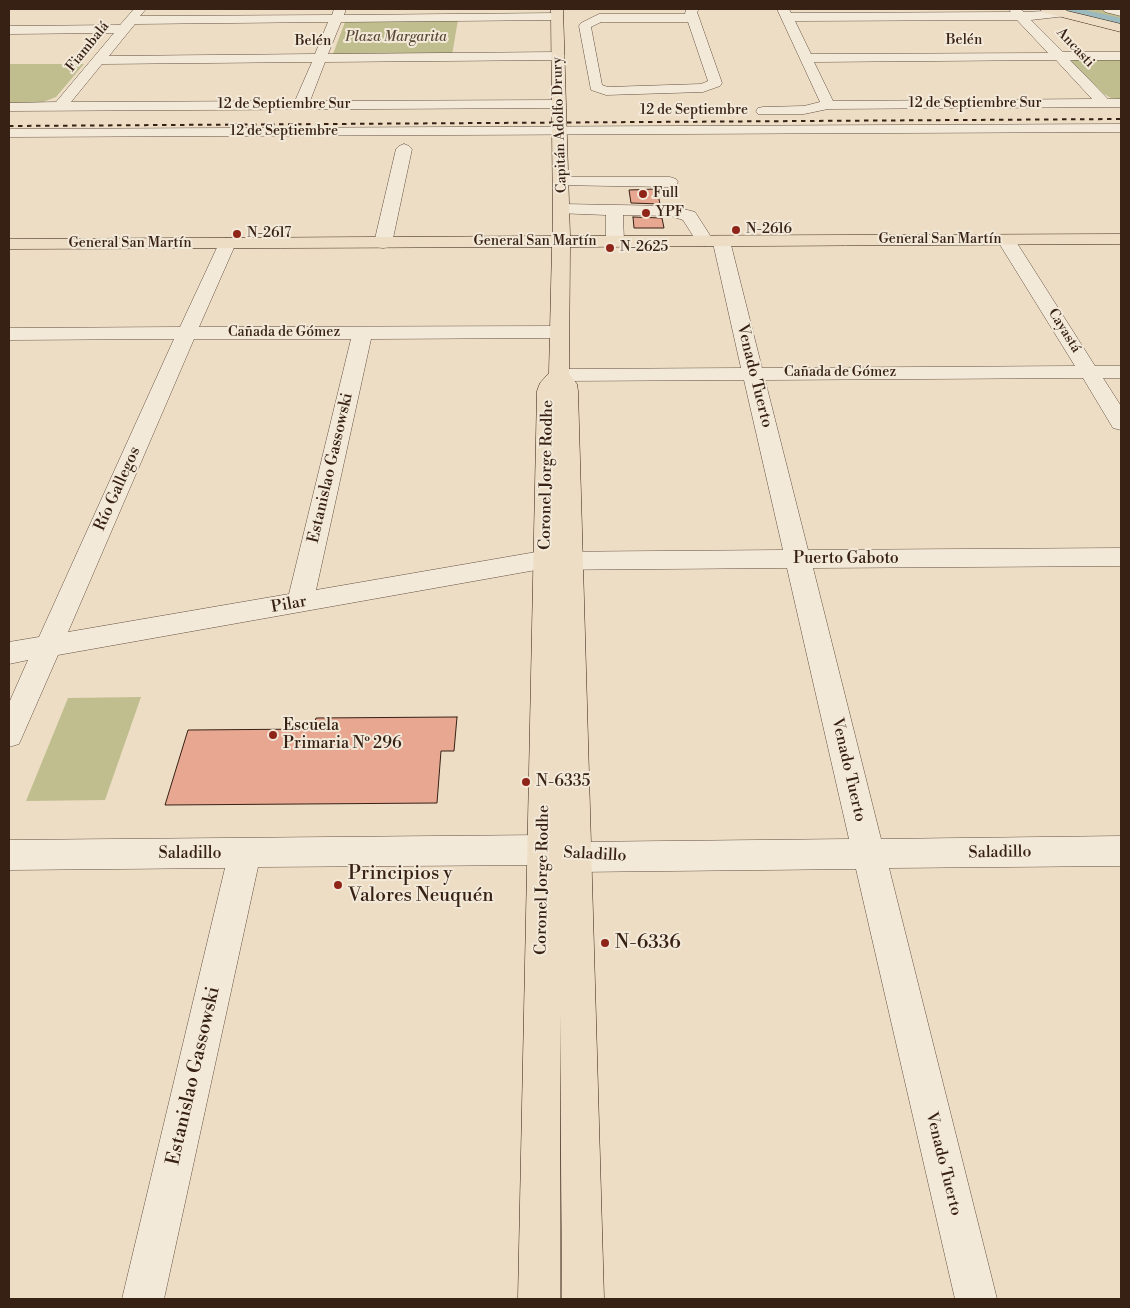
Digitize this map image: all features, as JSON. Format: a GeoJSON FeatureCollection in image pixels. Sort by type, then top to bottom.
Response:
{"type":"FeatureCollection","features":[{"type":"Feature","properties":{"kind":"main road"},"geometry":{"type":"LineString","coordinates":[[1046,9],[1121,28]]}},
{"type":"Feature","properties":{"kind":"main road","name":"Capitán Adolfo Drury"},"geometry":{"type":"LineString","coordinates":[[557,13],[562,210],[561,242]]}},
{"type":"Feature","properties":{"kind":"main road","name":"General San Martín"},"geometry":{"type":"LineString","coordinates":[[9,244],[1121,239]]}},
{"type":"Feature","properties":{"kind":"main road","name":"Coronel Jorge Rodhe"},"geometry":{"type":"LineString","coordinates":[[539,1299],[543,850],[567,391],[566,384],[558,375],[561,242]]}},
{"type":"Feature","properties":{"kind":"main road","name":"Coronel Jorge Rodhe"},"geometry":{"type":"LineString","coordinates":[[558,561],[575,857],[583,1299]]}},
{"type":"Feature","properties":{"kind":"street","name":"Fiambalá"},"geometry":{"type":"LineString","coordinates":[[60,106],[140,9]]}},
{"type":"Feature","properties":{"kind":"street"},"geometry":{"type":"LineString","coordinates":[[1109,9],[1121,12]]}},
{"type":"Feature","properties":{"kind":"street","name":"Ancasti"},"geometry":{"type":"LineString","coordinates":[[1018,12],[1104,103]]}},
{"type":"Feature","properties":{"kind":"street"},"geometry":{"type":"LineString","coordinates":[[828,104],[785,13],[1062,12]]}},
{"type":"Feature","properties":{"kind":"street"},"geometry":{"type":"LineString","coordinates":[[9,30],[338,14],[557,13]]}},
{"type":"Feature","properties":{"kind":"street"},"geometry":{"type":"LineString","coordinates":[[301,105],[338,14]]}},
{"type":"Feature","properties":{"kind":"street"},"geometry":{"type":"LineString","coordinates":[[620,14],[693,14],[715,82],[703,88],[606,91],[596,87],[585,26],[599,18],[620,14]]}},
{"type":"Feature","properties":{"kind":"street","name":"Belén"},"geometry":{"type":"LineString","coordinates":[[98,60],[558,56]]}},
{"type":"Feature","properties":{"kind":"street","name":"Belén"},"geometry":{"type":"LineString","coordinates":[[806,58],[1121,56]]}},
{"type":"Feature","properties":{"kind":"street","name":"12 de Septiembre Sur"},"geometry":{"type":"LineString","coordinates":[[828,104],[1121,103]]}},
{"type":"Feature","properties":{"kind":"street","name":"12 de Septiembre"},"geometry":{"type":"LineString","coordinates":[[745,111],[804,110],[828,104]]}},
{"type":"Feature","properties":{"kind":"street","name":"12 de Septiembre Sur"},"geometry":{"type":"LineString","coordinates":[[9,107],[301,105],[559,108]]}},
{"type":"Feature","properties":{"kind":"street"},"geometry":{"type":"LineString","coordinates":[[559,108],[578,112]]}},
{"type":"Feature","properties":{"kind":"street","name":"12 de Septiembre"},"geometry":{"type":"LineString","coordinates":[[9,133],[1121,128]]}},
{"type":"Feature","properties":{"kind":"street"},"geometry":{"type":"LineString","coordinates":[[383,243],[404,150]]}},
{"type":"Feature","properties":{"kind":"street"},"geometry":{"type":"LineString","coordinates":[[561,182],[670,182]]}},
{"type":"Feature","properties":{"kind":"street","name":"Venado Tuerto"},"geometry":{"type":"LineString","coordinates":[[562,210],[672,211],[689,216],[713,241],[753,374],[976,1299]]}},
{"type":"Feature","properties":{"kind":"street"},"geometry":{"type":"LineString","coordinates":[[614,211],[615,242]]}},
{"type":"Feature","properties":{"kind":"street","name":"Cayastá"},"geometry":{"type":"LineString","coordinates":[[1006,240],[1121,423]]}},
{"type":"Feature","properties":{"kind":"street","name":"Río Gallegos"},"geometry":{"type":"LineString","coordinates":[[9,735],[227,243]]}},
{"type":"Feature","properties":{"kind":"street","name":"Cañada de Gómez"},"geometry":{"type":"LineString","coordinates":[[9,335],[560,332]]}},
{"type":"Feature","properties":{"kind":"street","name":"Estanislao Gassowski"},"geometry":{"type":"LineString","coordinates":[[300,603],[362,333]]}},
{"type":"Feature","properties":{"kind":"street","name":"Cañada de Gómez"},"geometry":{"type":"LineString","coordinates":[[558,375],[1121,372]]}},
{"type":"Feature","properties":{"kind":"street","name":"Puerto Gaboto"},"geometry":{"type":"LineString","coordinates":[[558,561],[1121,557]]}},
{"type":"Feature","properties":{"kind":"street","name":"Pilar"},"geometry":{"type":"LineString","coordinates":[[9,653],[514,564],[558,561]]}},
{"type":"Feature","properties":{"kind":"street","name":"Saladillo"},"geometry":{"type":"LineString","coordinates":[[9,855],[543,850],[575,857],[1121,851]]}},
{"type":"Feature","properties":{"kind":"street","name":"Estanislao Gassowski"},"geometry":{"type":"LineString","coordinates":[[143,1299],[245,853]]}},
{"type":"Feature","properties":{"kind":"green space"},"geometry":{"type":"Polygon","coordinates":[[[1054,9],[1099,9],[1121,14],[1121,25],[1054,9]]]}},
{"type":"Feature","properties":{"kind":"green space","name":"Plaza Margarita"},"geometry":{"type":"Polygon","coordinates":[[[458,20],[452,55],[333,54],[345,22],[458,20]]]}},
{"type":"Feature","properties":{"kind":"green space"},"geometry":{"type":"Polygon","coordinates":[[[1121,58],[1121,99],[1111,98],[1104,94],[1071,61],[1076,59],[1121,58]]]}},
{"type":"Feature","properties":{"kind":"green space"},"geometry":{"type":"Polygon","coordinates":[[[9,64],[84,64],[56,97],[43,102],[9,103],[9,64]]]}},
{"type":"Feature","properties":{"kind":"green space"},"geometry":{"type":"Polygon","coordinates":[[[141,697],[105,800],[26,801],[68,698],[141,697]]]}},
{"type":"Feature","properties":{"kind":"building"},"geometry":{"type":"Polygon","coordinates":[[[657,189],[660,204],[631,203],[629,190],[657,189]]]}},
{"type":"Feature","properties":{"kind":"building"},"geometry":{"type":"Polygon","coordinates":[[[633,217],[662,218],[664,228],[634,228],[633,217]]]}},
{"type":"Feature","properties":{"kind":"building"},"geometry":{"type":"Polygon","coordinates":[[[457,717],[454,751],[441,751],[437,803],[165,805],[188,730],[313,729],[316,718],[457,717]]]}},
{"type":"Feature","properties":{"kind":"waterway"},"geometry":{"type":"LineString","coordinates":[[1067,9],[1121,22]]}},
{"type":"Feature","properties":{"kind":"railway"},"geometry":{"type":"LineString","coordinates":[[9,126],[1121,119]]}},
{"type":"Feature","properties":{"kind":"place","name":"Full"},"geometry":{"type":"Point","coordinates":[643,194]}},
{"type":"Feature","properties":{"kind":"place","name":"YPF"},"geometry":{"type":"Point","coordinates":[646,213]}},
{"type":"Feature","properties":{"kind":"place","name":"N-2616"},"geometry":{"type":"Point","coordinates":[736,230]}},
{"type":"Feature","properties":{"kind":"place","name":"N-2617"},"geometry":{"type":"Point","coordinates":[237,234]}},
{"type":"Feature","properties":{"kind":"place","name":"N-2625"},"geometry":{"type":"Point","coordinates":[610,248]}},
{"type":"Feature","properties":{"kind":"place","name":"Escuela Primaria Nº 296"},"geometry":{"type":"Point","coordinates":[273,735]}},
{"type":"Feature","properties":{"kind":"place","name":"N-6335"},"geometry":{"type":"Point","coordinates":[526,782]}},
{"type":"Feature","properties":{"kind":"place","name":"Principios y Valores Neuquén"},"geometry":{"type":"Point","coordinates":[338,885]}},
{"type":"Feature","properties":{"kind":"place","name":"N-6336"},"geometry":{"type":"Point","coordinates":[605,943]}}]}
